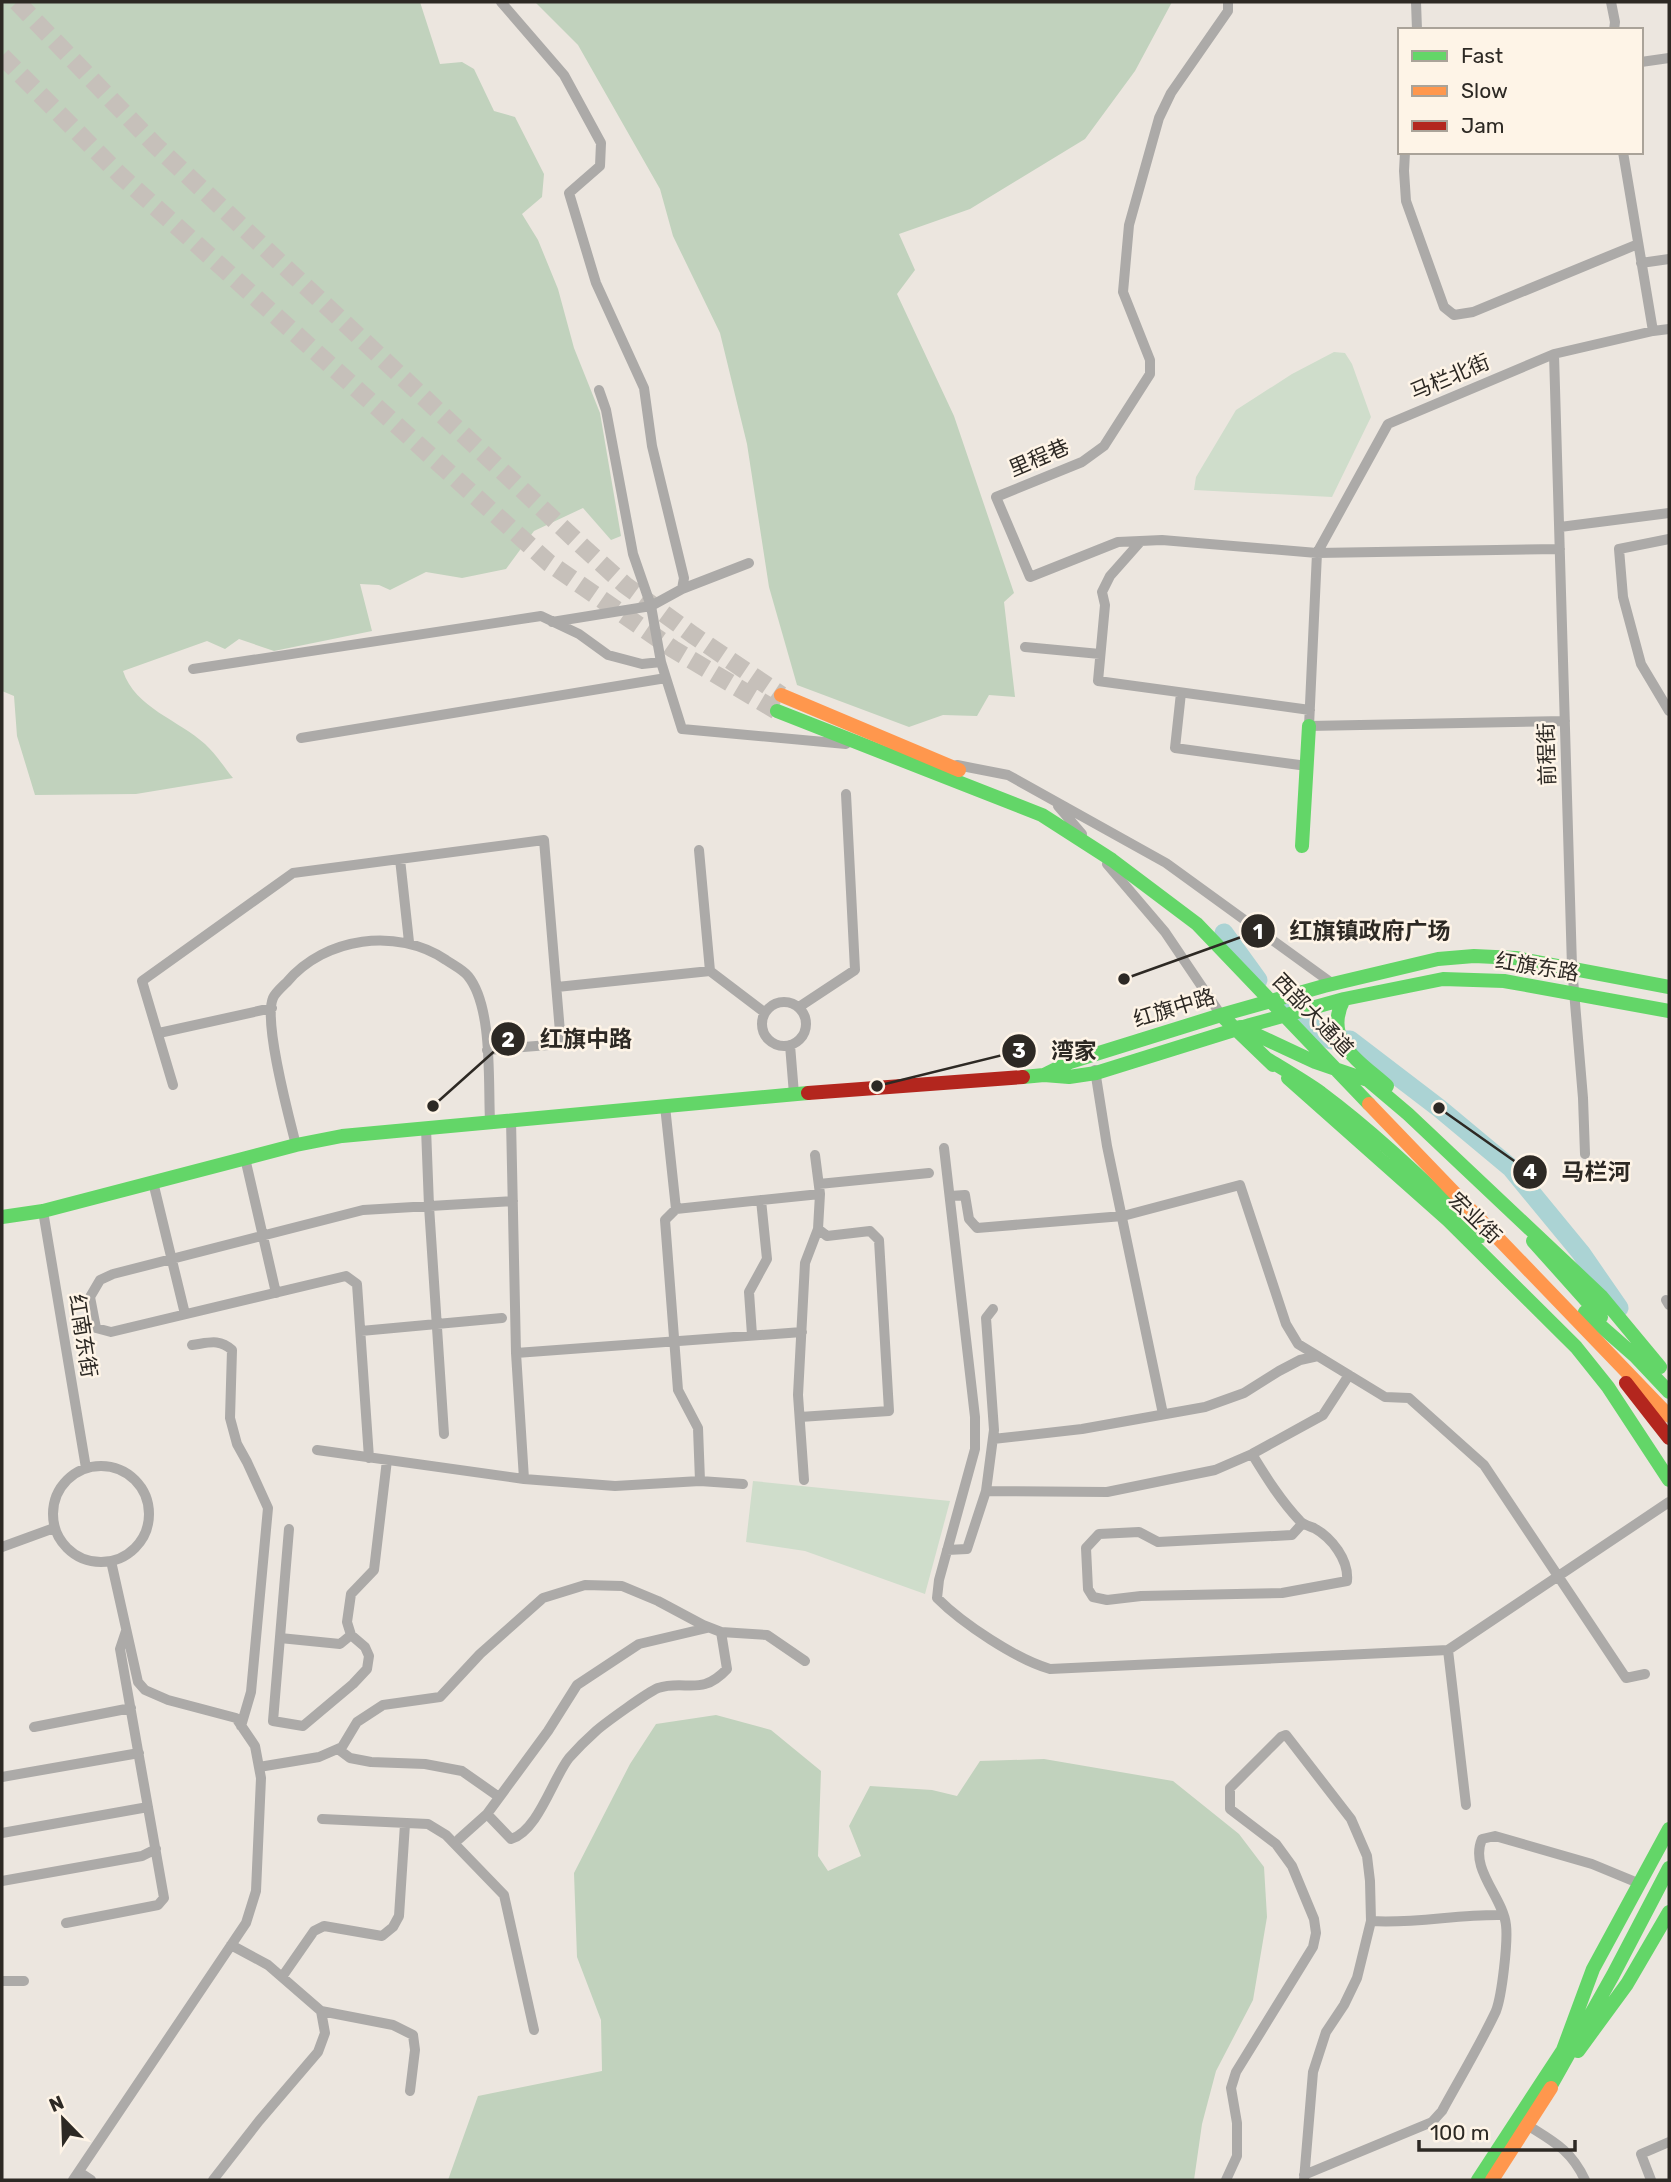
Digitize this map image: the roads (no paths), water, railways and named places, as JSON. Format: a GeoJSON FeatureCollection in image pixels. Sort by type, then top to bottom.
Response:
{"type":"FeatureCollection","features":[{"type":"Feature","properties":{"kind":"main road","name":"西部大通道"},"geometry":{"type":"LineString","coordinates":[[781,695],[1046,807],[1117,852],[1203,918],[1576,1303],[1636,1356],[1669,1392]]}},
{"type":"Feature","properties":{"kind":"main road","name":"西部大通道"},"geometry":{"type":"LineString","coordinates":[[777,711],[1042,815],[1112,860],[1196,925],[1583,1323],[1669,1416]]}},
{"type":"Feature","properties":{"kind":"main road"},"geometry":{"type":"LineString","coordinates":[[1302,846],[1309,726]]}},
{"type":"Feature","properties":{"kind":"main road","name":"红旗东路"},"geometry":{"type":"LineString","coordinates":[[1237,1011],[1411,964],[1474,956],[1516,958],[1669,987]]}},
{"type":"Feature","properties":{"kind":"main road","name":"红旗东路"},"geometry":{"type":"LineString","coordinates":[[1242,1027],[1344,999],[1443,979],[1504,981],[1669,1011]]}},
{"type":"Feature","properties":{"kind":"main road","name":"宏业街"},"geometry":{"type":"LineString","coordinates":[[1344,999],[1334,1016],[1334,1027],[1344,1045],[1440,1135],[1589,1306],[1669,1385]]}},
{"type":"Feature","properties":{"kind":"main road","name":"红旗中路"},"geometry":{"type":"LineString","coordinates":[[1044,1075],[1070,1062],[1237,1011]]}},
{"type":"Feature","properties":{"kind":"main road","name":"宏业街"},"geometry":{"type":"LineString","coordinates":[[1221,1015],[1242,1027],[1267,1059],[1448,1220],[1576,1347],[1608,1387],[1669,1480]]}},
{"type":"Feature","properties":{"kind":"main road"},"geometry":{"type":"LineString","coordinates":[[1242,1027],[1303,1057],[1388,1087]]}},
{"type":"Feature","properties":{"kind":"main road","name":"红旗中路"},"geometry":{"type":"LineString","coordinates":[[2,1217],[43,1211],[296,1145],[342,1136],[794,1094],[1044,1075],[1069,1077],[1096,1073],[1242,1027]]}},
{"type":"Feature","properties":{"kind":"main road"},"geometry":{"type":"LineString","coordinates":[[1267,1059],[1350,1115],[1505,1257],[1548,1288]]}},
{"type":"Feature","properties":{"kind":"main road"},"geometry":{"type":"LineString","coordinates":[[1369,1081],[1408,1114],[1591,1286],[1669,1377]]}},
{"type":"Feature","properties":{"kind":"main road"},"geometry":{"type":"LineString","coordinates":[[1583,1323],[1669,1438]]}},
{"type":"Feature","properties":{"kind":"main road"},"geometry":{"type":"LineString","coordinates":[[1608,1387],[1612,1371],[1618,1366],[1634,1361],[1649,1365]]}},
{"type":"Feature","properties":{"kind":"main road"},"geometry":{"type":"LineString","coordinates":[[1563,2050],[1594,1969],[1669,1829]]}},
{"type":"Feature","properties":{"kind":"main road"},"geometry":{"type":"LineString","coordinates":[[1492,2180],[1545,2096],[1669,1868]]}},
{"type":"Feature","properties":{"kind":"main road"},"geometry":{"type":"LineString","coordinates":[[1545,2096],[1627,1984],[1669,1912]]}},
{"type":"Feature","properties":{"kind":"main road"},"geometry":{"type":"LineString","coordinates":[[1478,2180],[1613,1975]]}},
{"type":"Feature","properties":{"kind":"street"},"geometry":{"type":"LineString","coordinates":[[501,2],[564,75],[601,143],[600,166],[569,193],[596,283],[643,388],[652,446],[684,578],[682,589]]}},
{"type":"Feature","properties":{"kind":"street","name":"里程巷"},"geometry":{"type":"LineString","coordinates":[[1228,2],[1228,11],[1171,93],[1159,118],[1129,225],[1123,292],[1150,360],[1150,374],[1104,446],[1082,462],[996,497],[1030,577],[1118,542],[1162,540],[1317,553],[1560,549]]}},
{"type":"Feature","properties":{"kind":"street"},"geometry":{"type":"LineString","coordinates":[[1416,2],[1417,28]]}},
{"type":"Feature","properties":{"kind":"street"},"geometry":{"type":"LineString","coordinates":[[1611,2],[1614,28]]}},
{"type":"Feature","properties":{"kind":"street"},"geometry":{"type":"LineString","coordinates":[[1643,62],[1669,58]]}},
{"type":"Feature","properties":{"kind":"street"},"geometry":{"type":"LineString","coordinates":[[1405,154],[1406,201],[1444,307],[1454,315],[1473,312],[1638,244]]}},
{"type":"Feature","properties":{"kind":"street"},"geometry":{"type":"LineString","coordinates":[[1623,154],[1653,331]]}},
{"type":"Feature","properties":{"kind":"street"},"geometry":{"type":"LineString","coordinates":[[1642,263],[1669,259]]}},
{"type":"Feature","properties":{"kind":"street","name":"马栏北街"},"geometry":{"type":"LineString","coordinates":[[1317,553],[1388,424],[1555,354],[1669,329]]}},
{"type":"Feature","properties":{"kind":"street","name":"前程街"},"geometry":{"type":"LineString","coordinates":[[1555,354],[1572,967],[1585,1154]]}},
{"type":"Feature","properties":{"kind":"street"},"geometry":{"type":"LineString","coordinates":[[599,390],[606,410],[633,554],[651,606],[661,662],[682,729],[835,743],[1008,775],[1166,863],[1329,985]]}},
{"type":"Feature","properties":{"kind":"street"},"geometry":{"type":"LineString","coordinates":[[1560,527],[1669,513]]}},
{"type":"Feature","properties":{"kind":"street"},"geometry":{"type":"LineString","coordinates":[[1669,539],[1619,549],[1619,557],[1623,597],[1641,664],[1669,711]]}},
{"type":"Feature","properties":{"kind":"street"},"geometry":{"type":"LineString","coordinates":[[1141,541],[1110,576],[1102,592],[1105,605],[1098,681],[1310,710]]}},
{"type":"Feature","properties":{"kind":"street"},"geometry":{"type":"LineString","coordinates":[[1317,553],[1309,726],[1565,721]]}},
{"type":"Feature","properties":{"kind":"street"},"geometry":{"type":"LineString","coordinates":[[552,622],[651,606],[682,589],[750,563]]}},
{"type":"Feature","properties":{"kind":"street"},"geometry":{"type":"LineString","coordinates":[[193,669],[541,616],[579,634],[608,655],[642,664],[661,662]]}},
{"type":"Feature","properties":{"kind":"street"},"geometry":{"type":"LineString","coordinates":[[1025,647],[1100,654]]}},
{"type":"Feature","properties":{"kind":"street"},"geometry":{"type":"LineString","coordinates":[[302,738],[666,678]]}},
{"type":"Feature","properties":{"kind":"street"},"geometry":{"type":"LineString","coordinates":[[1181,693],[1175,748],[1307,766]]}},
{"type":"Feature","properties":{"kind":"street"},"geometry":{"type":"LineString","coordinates":[[799,1007],[855,970],[846,794]]}},
{"type":"Feature","properties":{"kind":"street"},"geometry":{"type":"LineString","coordinates":[[1053,800],[1165,932],[1221,1015]]}},
{"type":"Feature","properties":{"kind":"street"},"geometry":{"type":"LineString","coordinates":[[173,1085],[142,981],[293,873],[544,840],[561,1044],[487,1050]]}},
{"type":"Feature","properties":{"kind":"street"},"geometry":{"type":"LineString","coordinates":[[699,850],[710,971]]}},
{"type":"Feature","properties":{"kind":"street"},"geometry":{"type":"LineString","coordinates":[[400,859],[409,943]]}},
{"type":"Feature","properties":{"kind":"street"},"geometry":{"type":"LineString","coordinates":[[296,1145],[271,1028],[273,998],[299,968],[335,948],[380,939],[409,943],[435,953],[467,974],[484,1011],[490,1121]]}},
{"type":"Feature","properties":{"kind":"street"},"geometry":{"type":"LineString","coordinates":[[557,987],[710,971],[764,1012]]}},
{"type":"Feature","properties":{"kind":"street"},"geometry":{"type":"LineString","coordinates":[[780,1002],[799,1007],[806,1021],[805,1029],[797,1042],[783,1046],[768,1040],[761,1027],[764,1012],[774,1003],[780,1002]]}},
{"type":"Feature","properties":{"kind":"street"},"geometry":{"type":"LineString","coordinates":[[159,1033],[272,1008]]}},
{"type":"Feature","properties":{"kind":"street"},"geometry":{"type":"LineString","coordinates":[[790,1045],[794,1094]]}},
{"type":"Feature","properties":{"kind":"street"},"geometry":{"type":"LineString","coordinates":[[1094,1055],[1107,1146],[1163,1414]]}},
{"type":"Feature","properties":{"kind":"street"},"geometry":{"type":"LineString","coordinates":[[666,1106],[676,1209]]}},
{"type":"Feature","properties":{"kind":"street"},"geometry":{"type":"LineString","coordinates":[[510,1119],[516,1353],[524,1479]]}},
{"type":"Feature","properties":{"kind":"street"},"geometry":{"type":"LineString","coordinates":[[426,1128],[443,1434]]}},
{"type":"Feature","properties":{"kind":"street"},"geometry":{"type":"LineString","coordinates":[[944,1148],[975,1417],[975,1449],[939,1580],[937,1598],[951,1611],[1030,1663],[1050,1669],[1448,1650],[1669,1502]]}},
{"type":"Feature","properties":{"kind":"street"},"geometry":{"type":"LineString","coordinates":[[803,1480],[800,1417],[802,1332],[805,1263],[818,1228],[819,1189],[815,1155]]}},
{"type":"Feature","properties":{"kind":"street"},"geometry":{"type":"LineString","coordinates":[[246,1158],[276,1293]]}},
{"type":"Feature","properties":{"kind":"street"},"geometry":{"type":"LineString","coordinates":[[701,1481],[698,1428],[678,1390],[665,1220],[676,1209],[761,1200],[929,1173]]}},
{"type":"Feature","properties":{"kind":"street"},"geometry":{"type":"LineString","coordinates":[[153,1182],[185,1314]]}},
{"type":"Feature","properties":{"kind":"street"},"geometry":{"type":"LineString","coordinates":[[950,1196],[965,1195],[969,1219],[977,1228],[1123,1216],[1241,1185],[1286,1324],[1298,1344],[1385,1397],[1409,1398],[1484,1465],[1626,1678],[1645,1674]]}},
{"type":"Feature","properties":{"kind":"street"},"geometry":{"type":"LineString","coordinates":[[752,1335],[749,1292],[766,1259],[761,1200]]}},
{"type":"Feature","properties":{"kind":"street"},"geometry":{"type":"LineString","coordinates":[[369,1458],[357,1284],[346,1276],[111,1332],[96,1328],[90,1297],[100,1280],[113,1274],[363,1210],[513,1201]]}},
{"type":"Feature","properties":{"kind":"street","name":"红南东街"},"geometry":{"type":"LineString","coordinates":[[43,1211],[86,1468]]}},
{"type":"Feature","properties":{"kind":"street"},"geometry":{"type":"LineString","coordinates":[[800,1417],[889,1411],[879,1240],[870,1231],[827,1236],[818,1228]]}},
{"type":"Feature","properties":{"kind":"street"},"geometry":{"type":"LineString","coordinates":[[947,1550],[967,1549],[986,1491],[995,1430],[986,1318],[993,1309]]}},
{"type":"Feature","properties":{"kind":"street"},"geometry":{"type":"LineString","coordinates":[[361,1331],[502,1318]]}},
{"type":"Feature","properties":{"kind":"street"},"geometry":{"type":"LineString","coordinates":[[516,1353],[802,1332]]}},
{"type":"Feature","properties":{"kind":"street"},"geometry":{"type":"LineString","coordinates":[[192,1345],[218,1341],[232,1350],[230,1418],[236,1444],[268,1508],[251,1692],[241,1726]]}},
{"type":"Feature","properties":{"kind":"street"},"geometry":{"type":"LineString","coordinates":[[993,1439],[1082,1429],[1205,1407],[1244,1393],[1300,1360],[1318,1356]]}},
{"type":"Feature","properties":{"kind":"street"},"geometry":{"type":"LineString","coordinates":[[986,1491],[1107,1492],[1215,1470],[1252,1454],[1323,1415],[1349,1375]]}},
{"type":"Feature","properties":{"kind":"street"},"geometry":{"type":"LineString","coordinates":[[317,1450],[524,1479],[615,1486],[701,1481],[743,1484]]}},
{"type":"Feature","properties":{"kind":"street"},"geometry":{"type":"LineString","coordinates":[[1252,1454],[1264,1475],[1302,1524],[1315,1528],[1333,1542],[1348,1571],[1347,1581],[1282,1593],[1141,1595],[1107,1600],[1093,1597],[1088,1590],[1086,1548],[1099,1534],[1139,1532],[1158,1542],[1292,1535],[1302,1524]]}},
{"type":"Feature","properties":{"kind":"street"},"geometry":{"type":"LineString","coordinates":[[289,1529],[273,1721],[303,1726],[367,1669],[369,1656],[365,1647],[351,1635],[347,1622],[351,1594],[374,1570],[387,1460]]}},
{"type":"Feature","properties":{"kind":"street"},"geometry":{"type":"LineString","coordinates":[[101,1465],[130,1475],[141,1487],[148,1501],[146,1532],[138,1545],[126,1556],[95,1562],[79,1558],[66,1548],[54,1528],[53,1502],[60,1488],[71,1475],[86,1468],[101,1465]]}},
{"type":"Feature","properties":{"kind":"street"},"geometry":{"type":"LineString","coordinates":[[2,1547],[54,1528]]}},
{"type":"Feature","properties":{"kind":"street"},"geometry":{"type":"LineString","coordinates":[[91,2180],[76,2176],[246,1923],[256,1891],[261,1778],[255,1746],[236,1718],[168,1700],[145,1690],[138,1682],[111,1561]]}},
{"type":"Feature","properties":{"kind":"street"},"geometry":{"type":"LineString","coordinates":[[259,1767],[319,1757],[338,1749],[342,1747],[357,1722],[383,1705],[440,1697],[480,1654],[543,1598],[585,1585],[622,1586],[721,1632],[767,1635],[805,1661]]}},
{"type":"Feature","properties":{"kind":"street"},"geometry":{"type":"LineString","coordinates":[[459,1839],[486,1814],[548,1731],[577,1685],[639,1644],[709,1628]]}},
{"type":"Feature","properties":{"kind":"street"},"geometry":{"type":"LineString","coordinates":[[66,1923],[159,1905],[164,1898],[120,1649],[126,1630]]}},
{"type":"Feature","properties":{"kind":"street"},"geometry":{"type":"LineString","coordinates":[[486,1814],[511,1839],[520,1836],[549,1796],[568,1759],[596,1731],[657,1688],[706,1684],[717,1680],[727,1669],[721,1632]]}},
{"type":"Feature","properties":{"kind":"street"},"geometry":{"type":"LineString","coordinates":[[280,1638],[340,1644],[351,1635]]}},
{"type":"Feature","properties":{"kind":"street"},"geometry":{"type":"LineString","coordinates":[[1448,1650],[1466,1805]]}},
{"type":"Feature","properties":{"kind":"street"},"geometry":{"type":"LineString","coordinates":[[34,1727],[131,1708]]}},
{"type":"Feature","properties":{"kind":"street"},"geometry":{"type":"LineString","coordinates":[[1226,2180],[1237,2156],[1237,2123],[1231,2088],[1236,2072],[1313,1947],[1316,1933],[1308,1901],[1283,1852],[1230,1809],[1230,1788],[1281,1737],[1286,1735],[1298,1749],[1351,1819],[1367,1856],[1371,1921],[1357,1978],[1344,2005],[1326,2032],[1317,2054],[1313,2072],[1304,2178],[1432,2122],[1442,2111],[1497,2008],[1506,1945],[1506,1922],[1481,1863],[1478,1849],[1482,1839],[1495,1836],[1592,1864],[1638,1883]]}},
{"type":"Feature","properties":{"kind":"street"},"geometry":{"type":"LineString","coordinates":[[338,1749],[350,1758],[372,1762],[425,1764],[462,1771],[499,1797]]}},
{"type":"Feature","properties":{"kind":"street"},"geometry":{"type":"LineString","coordinates":[[2,1777],[139,1753]]}},
{"type":"Feature","properties":{"kind":"street"},"geometry":{"type":"LineString","coordinates":[[2,1833],[148,1807]]}},
{"type":"Feature","properties":{"kind":"street"},"geometry":{"type":"LineString","coordinates":[[323,1819],[428,1824],[446,1835],[504,1895],[534,2030]]}},
{"type":"Feature","properties":{"kind":"street"},"geometry":{"type":"LineString","coordinates":[[282,1977],[314,1931],[324,1926],[382,1936],[393,1927],[399,1916],[405,1824]]}},
{"type":"Feature","properties":{"kind":"street"},"geometry":{"type":"LineString","coordinates":[[2,1881],[142,1856],[156,1849]]}},
{"type":"Feature","properties":{"kind":"street"},"geometry":{"type":"LineString","coordinates":[[1371,1921],[1396,1923],[1462,1915],[1502,1915]]}},
{"type":"Feature","properties":{"kind":"street"},"geometry":{"type":"LineString","coordinates":[[231,1944],[268,1965],[321,2011],[393,2025],[413,2035],[415,2050],[410,2091]]}},
{"type":"Feature","properties":{"kind":"street"},"geometry":{"type":"LineString","coordinates":[[2,1981],[24,1981]]}},
{"type":"Feature","properties":{"kind":"street"},"geometry":{"type":"LineString","coordinates":[[213,2180],[318,2052],[325,2033],[321,2011]]}},
{"type":"Feature","properties":{"kind":"street"},"geometry":{"type":"LineString","coordinates":[[1527,2125],[1565,2148],[1577,2162],[1585,2180]]}},
{"type":"Feature","properties":{"kind":"street"},"geometry":{"type":"LineString","coordinates":[[1651,2180],[1642,2154],[1669,2142]]}},
{"type":"Feature","properties":{"kind":"waterway"},"geometry":{"type":"LineString","coordinates":[[1224,933],[1258,980]]}},
{"type":"Feature","properties":{"kind":"waterway"},"geometry":{"type":"LineString","coordinates":[[1281,1005],[1331,1040],[1350,1040],[1439,1108],[1511,1168],[1581,1253],[1619,1308]]}},
{"type":"Feature","properties":{"kind":"tunnel"},"geometry":{"type":"LineString","coordinates":[[17,2],[155,145],[583,547],[625,585],[781,695]]}},
{"type":"Feature","properties":{"kind":"tunnel"},"geometry":{"type":"LineString","coordinates":[[2,56],[120,175],[549,563],[673,649],[777,711]]}},
{"type":"Feature","properties":{"kind":"place","name":"红旗镇政府广场"},"geometry":{"type":"Point","coordinates":[1124,979]}},
{"type":"Feature","properties":{"kind":"place","name":"湾家"},"geometry":{"type":"Point","coordinates":[877,1086]}},
{"type":"Feature","properties":{"kind":"place","name":"红旗中路"},"geometry":{"type":"Point","coordinates":[433,1106]}},
{"type":"Feature","properties":{"kind":"place","name":"马栏河"},"geometry":{"type":"Point","coordinates":[1439,1108]}}]}
